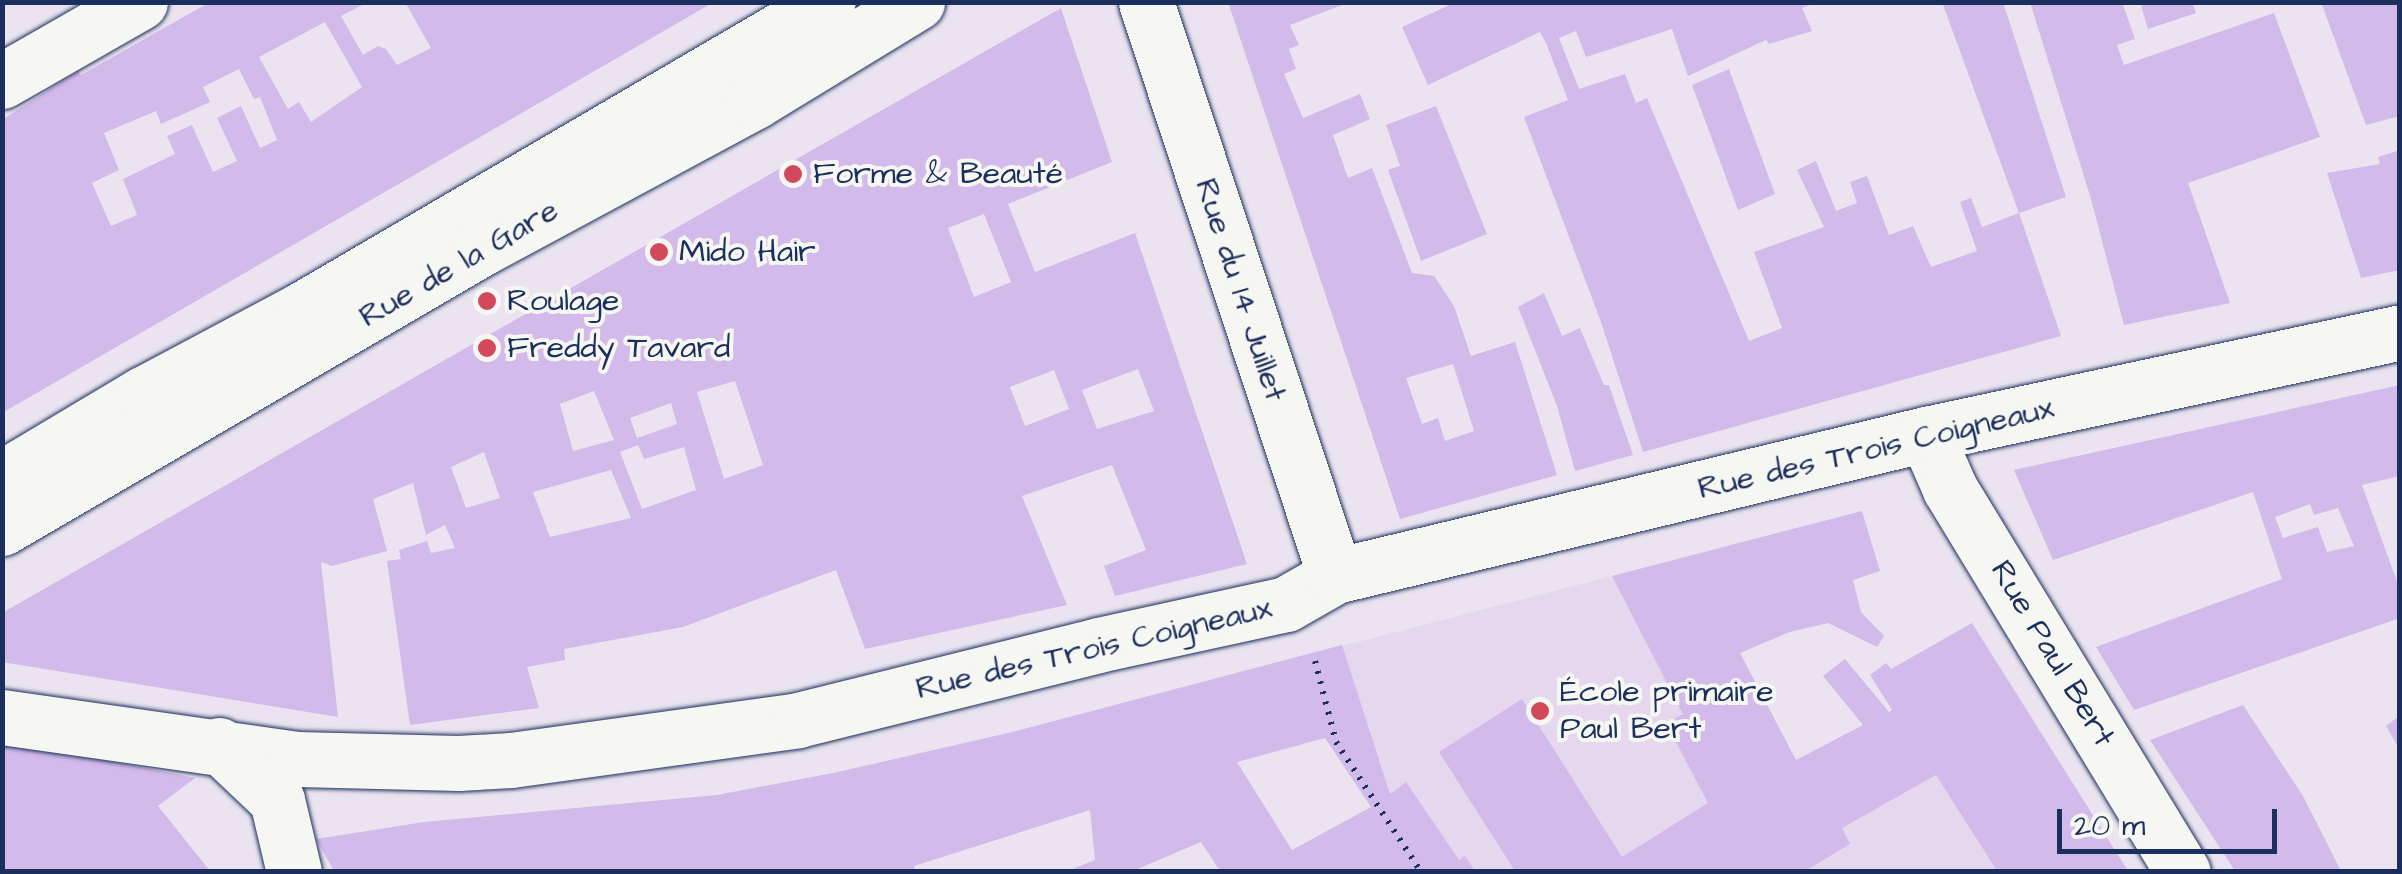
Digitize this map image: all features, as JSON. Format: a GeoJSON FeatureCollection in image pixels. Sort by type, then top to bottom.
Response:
{"type":"FeatureCollection","features":[{"type":"Feature","properties":{"kind":"street"},"geometry":{"type":"LineString","coordinates":[[2,81],[140,2]]}},
{"type":"Feature","properties":{"kind":"street","name":"Rue de la Gare"},"geometry":{"type":"LineString","coordinates":[[2,478],[143,394],[301,310],[828,2]]}},
{"type":"Feature","properties":{"kind":"street","name":"Rue de la Gare"},"geometry":{"type":"LineString","coordinates":[[2,528],[482,248],[755,101],[917,2]]}},
{"type":"Feature","properties":{"kind":"street","name":"Rue du 14 Juillet"},"geometry":{"type":"LineString","coordinates":[[1146,2],[1317,587]]}},
{"type":"Feature","properties":{"kind":"street","name":"Rue des Trois Coigneaux"},"geometry":{"type":"LineString","coordinates":[[2,716],[297,759],[511,760],[798,720],[1098,645],[1286,604],[1317,587],[1926,434],[2400,332]]}},
{"type":"Feature","properties":{"kind":"street","name":"Rue Paul Bert"},"geometry":{"type":"LineString","coordinates":[[1926,434],[1950,489],[2184,872]]}},
{"type":"Feature","properties":{"kind":"street"},"geometry":{"type":"LineString","coordinates":[[220,745],[277,800],[294,872]]}},
{"type":"Feature","properties":{"kind":"path"},"geometry":{"type":"LineString","coordinates":[[1317,587],[1336,742],[1420,872]]}},
{"type":"Feature","properties":{"kind":"shaded area","name":"École primaire Paul Bert"},"geometry":{"type":"Polygon","coordinates":[[[1639,569],[1707,700],[1842,828],[1936,775],[1940,780],[2031,721],[2128,871],[1419,871],[1277,663],[1639,569]]]}},
{"type":"Feature","properties":{"kind":"building"},"geometry":{"type":"Polygon","coordinates":[[[210,2],[368,2],[341,16],[363,55],[378,46],[386,49],[397,65],[431,48],[405,2],[714,2],[2,413],[2,120],[78,71],[81,75],[210,2]],[[325,22],[259,57],[288,109],[299,102],[311,122],[362,87],[325,22]],[[239,69],[203,87],[210,102],[161,124],[156,111],[104,133],[119,170],[92,183],[111,226],[137,215],[123,179],[175,154],[167,136],[192,125],[213,172],[237,161],[217,118],[241,106],[260,148],[277,140],[260,97],[254,99],[239,69]]]}},
{"type":"Feature","properties":{"kind":"building"},"geometry":{"type":"Polygon","coordinates":[[[1228,2],[1350,2],[1290,25],[1299,45],[1289,49],[1296,69],[1284,74],[1303,118],[1360,94],[1370,119],[1333,135],[1348,178],[1372,168],[1412,273],[1434,276],[1454,306],[1471,356],[1515,342],[1557,475],[1400,519],[1228,2]],[[1453,364],[1406,378],[1422,424],[1438,418],[1445,441],[1474,431],[1453,364]]]}},
{"type":"Feature","properties":{"kind":"building"},"geometry":{"type":"Polygon","coordinates":[[[1456,2],[1817,2],[1802,8],[1812,31],[1769,44],[1766,40],[1688,76],[1672,29],[1586,57],[1576,31],[1559,38],[1579,89],[1625,74],[1636,103],[1647,98],[1749,341],[1782,328],[1754,252],[1824,227],[1797,170],[1816,161],[1836,211],[1857,203],[1850,182],[1867,176],[1889,235],[1913,226],[1931,267],[1977,251],[1960,202],[1971,198],[1982,227],[2019,213],[2061,336],[1643,452],[1601,322],[1524,117],[1568,100],[1546,43],[1540,32],[1428,85],[1402,27],[1456,2]]]}},
{"type":"Feature","properties":{"kind":"building"},"geometry":{"type":"Polygon","coordinates":[[[1942,2],[2003,2],[2066,197],[2019,213],[1942,2]]]}},
{"type":"Feature","properties":{"kind":"building"},"geometry":{"type":"Polygon","coordinates":[[[2030,2],[2122,2],[2135,39],[2117,45],[2124,65],[2274,13],[2320,137],[2188,183],[2230,303],[2124,325],[2091,199],[2030,2]]]}},
{"type":"Feature","properties":{"kind":"building"},"geometry":{"type":"Polygon","coordinates":[[[2150,2],[2192,2],[2196,13],[2148,29],[2141,6],[2150,2]]]}},
{"type":"Feature","properties":{"kind":"building"},"geometry":{"type":"Polygon","coordinates":[[[2321,2],[2400,2],[2400,116],[2366,125],[2321,2]]]}},
{"type":"Feature","properties":{"kind":"building"},"geometry":{"type":"Polygon","coordinates":[[[1061,8],[1112,162],[1008,204],[1035,272],[1135,233],[1247,564],[1115,596],[1104,566],[1146,550],[1112,465],[1022,496],[1067,605],[865,649],[836,570],[683,627],[564,649],[565,660],[527,667],[539,708],[410,725],[387,561],[401,559],[399,550],[427,541],[431,553],[455,548],[445,525],[426,535],[413,483],[373,499],[387,551],[332,566],[321,562],[338,717],[2,662],[2,613],[1061,8]],[[984,214],[948,228],[974,297],[1011,282],[984,214]],[[1138,369],[1082,390],[1097,429],[1154,411],[1138,369]],[[1054,370],[1010,387],[1025,426],[1069,409],[1054,370]],[[735,381],[697,392],[724,479],[763,465],[735,381]],[[594,391],[560,404],[573,451],[614,440],[594,391]],[[671,403],[630,418],[637,438],[677,424],[671,403]],[[638,445],[620,452],[642,509],[696,490],[684,447],[644,459],[638,445]],[[484,452],[451,467],[466,508],[500,498],[484,452]],[[611,470],[533,492],[550,537],[631,518],[611,470]]]}},
{"type":"Feature","properties":{"kind":"building"},"geometry":{"type":"Polygon","coordinates":[[[1729,69],[1775,194],[1738,210],[1692,85],[1729,69]]]}},
{"type":"Feature","properties":{"kind":"building"},"geometry":{"type":"Polygon","coordinates":[[[1436,106],[1487,234],[1421,261],[1388,170],[1400,166],[1386,125],[1436,106]]]}},
{"type":"Feature","properties":{"kind":"building"},"geometry":{"type":"Polygon","coordinates":[[[2400,150],[2400,270],[2361,278],[2327,173],[2380,164],[2378,157],[2400,150]]]}},
{"type":"Feature","properties":{"kind":"building"},"geometry":{"type":"Polygon","coordinates":[[[1544,293],[1562,336],[1580,328],[1604,385],[1609,385],[1633,455],[1575,471],[1557,406],[1518,307],[1544,293]]]}},
{"type":"Feature","properties":{"kind":"building"},"geometry":{"type":"Polygon","coordinates":[[[2400,385],[2400,476],[2362,485],[2400,590],[2400,618],[2134,710],[2096,647],[2282,579],[2253,492],[2053,560],[2014,470],[2400,385]],[[2310,504],[2275,517],[2283,538],[2318,527],[2327,552],[2354,546],[2338,508],[2314,515],[2310,504]]]}},
{"type":"Feature","properties":{"kind":"building"},"geometry":{"type":"Polygon","coordinates":[[[1862,511],[1880,571],[1853,580],[1861,612],[1884,636],[1877,647],[1828,623],[1790,632],[1740,653],[1796,760],[1863,725],[1823,676],[1845,659],[1889,712],[1892,710],[1870,675],[1886,663],[1891,669],[1972,623],[2128,871],[1997,871],[1936,775],[1842,828],[1850,844],[1805,871],[1515,871],[1439,752],[1522,699],[1622,857],[1708,803],[1666,723],[1683,714],[1612,576],[1862,511]]]}},
{"type":"Feature","properties":{"kind":"building"},"geometry":{"type":"Polygon","coordinates":[[[1342,645],[1390,794],[1406,782],[1459,860],[1465,856],[1475,871],[1220,871],[1201,842],[1133,871],[1067,871],[1095,860],[1090,810],[914,866],[916,871],[334,871],[316,839],[424,822],[717,795],[1012,732],[1342,645]],[[1325,738],[1237,762],[1292,850],[1371,807],[1325,738]]]}},
{"type":"Feature","properties":{"kind":"building"},"geometry":{"type":"Polygon","coordinates":[[[2243,705],[2303,796],[2341,871],[2235,871],[2150,740],[2243,705]]]}},
{"type":"Feature","properties":{"kind":"building"},"geometry":{"type":"Polygon","coordinates":[[[2400,715],[2400,750],[2386,726],[2400,715]]]}},
{"type":"Feature","properties":{"kind":"building"},"geometry":{"type":"Polygon","coordinates":[[[2,739],[195,778],[158,806],[210,871],[2,871],[2,739]]]}},
{"type":"Feature","properties":{"kind":"place","name":"Forme & Beauté"},"geometry":{"type":"Point","coordinates":[793,174]}},
{"type":"Feature","properties":{"kind":"place","name":"Mido Hair"},"geometry":{"type":"Point","coordinates":[659,252]}},
{"type":"Feature","properties":{"kind":"place","name":"Roulage"},"geometry":{"type":"Point","coordinates":[487,301]}},
{"type":"Feature","properties":{"kind":"place","name":"Freddy Tavard"},"geometry":{"type":"Point","coordinates":[487,348]}},
{"type":"Feature","properties":{"kind":"place","name":"École primaire Paul Bert"},"geometry":{"type":"Point","coordinates":[1540,711]}}]}
